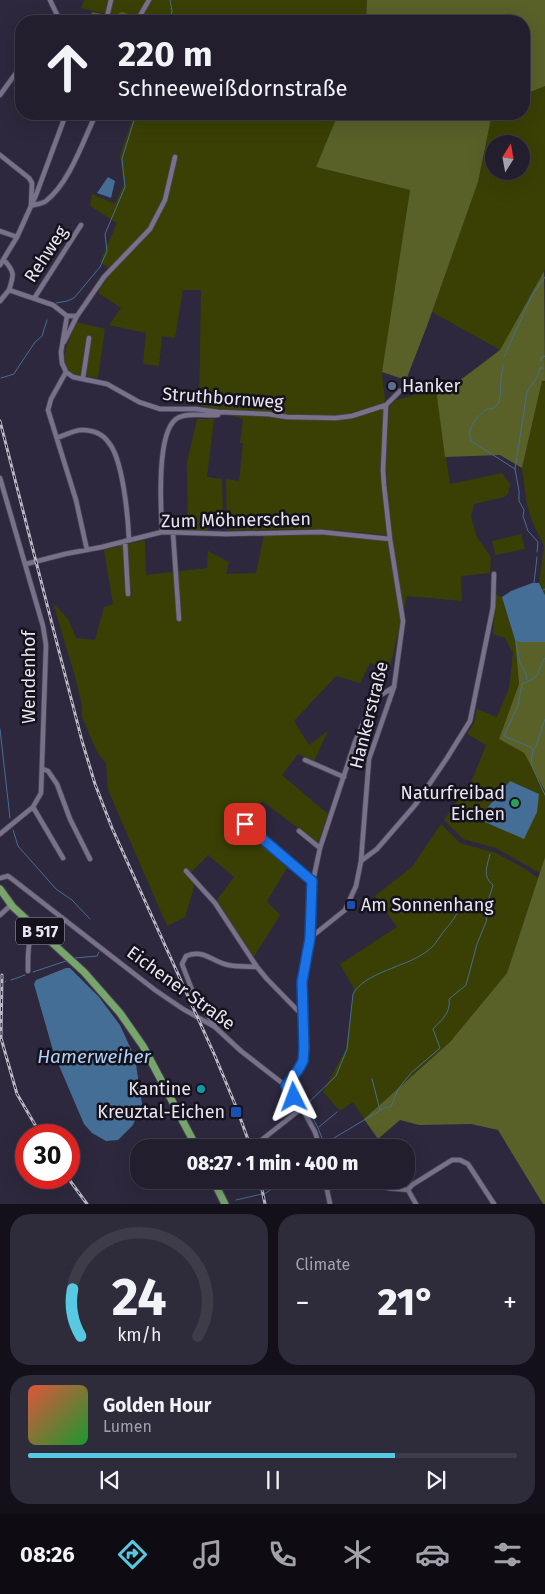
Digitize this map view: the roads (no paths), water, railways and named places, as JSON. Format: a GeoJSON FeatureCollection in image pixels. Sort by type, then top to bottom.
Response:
{"type":"FeatureCollection","features":[{"type":"Feature","properties":{"kind":"main road","name":"B 517"},"geometry":{"type":"LineString","coordinates":[[0,889],[11,905],[109,998],[137,1035],[192,1139]]}},
{"type":"Feature","properties":{"kind":"main road"},"geometry":{"type":"LineString","coordinates":[[218,1189],[225,1204]]}},
{"type":"Feature","properties":{"kind":"street"},"geometry":{"type":"LineString","coordinates":[[50,0],[58,15]]}},
{"type":"Feature","properties":{"kind":"street"},"geometry":{"type":"LineString","coordinates":[[107,15],[111,0]]}},
{"type":"Feature","properties":{"kind":"street"},"geometry":{"type":"LineString","coordinates":[[140,15],[149,0]]}},
{"type":"Feature","properties":{"kind":"street"},"geometry":{"type":"LineString","coordinates":[[0,95],[15,74]]}},
{"type":"Feature","properties":{"kind":"street"},"geometry":{"type":"LineString","coordinates":[[0,265],[17,237],[31,206],[64,120]]}},
{"type":"Feature","properties":{"kind":"street"},"geometry":{"type":"LineString","coordinates":[[31,206],[44,202],[60,186],[93,120]]}},
{"type":"Feature","properties":{"kind":"street"},"geometry":{"type":"LineString","coordinates":[[0,156],[29,178],[32,183],[31,206]]}},
{"type":"Feature","properties":{"kind":"street"},"geometry":{"type":"LineString","coordinates":[[62,347],[77,316],[104,277],[150,229],[165,200],[175,157]]}},
{"type":"Feature","properties":{"kind":"street","name":"Rehweg"},"geometry":{"type":"LineString","coordinates":[[35,298],[81,226]]}},
{"type":"Feature","properties":{"kind":"street"},"geometry":{"type":"LineString","coordinates":[[0,231],[17,237]]}},
{"type":"Feature","properties":{"kind":"street"},"geometry":{"type":"LineString","coordinates":[[0,300],[9,290],[14,277],[4,260]]}},
{"type":"Feature","properties":{"kind":"street"},"geometry":{"type":"LineString","coordinates":[[9,290],[53,304],[67,316],[77,316]]}},
{"type":"Feature","properties":{"kind":"street"},"geometry":{"type":"LineString","coordinates":[[67,316],[62,347],[62,363],[66,372],[48,406],[76,500],[87,550]]}},
{"type":"Feature","properties":{"kind":"street"},"geometry":{"type":"LineString","coordinates":[[83,378],[89,338]]}},
{"type":"Feature","properties":{"kind":"street","name":"Struthbornweg"},"geometry":{"type":"LineString","coordinates":[[66,372],[73,377],[107,384],[139,402],[160,409],[196,409],[287,417],[336,418],[352,416],[386,405]]}},
{"type":"Feature","properties":{"kind":"street"},"geometry":{"type":"LineString","coordinates":[[386,405],[400,391]]}},
{"type":"Feature","properties":{"kind":"street","name":"Hankerstraße"},"geometry":{"type":"LineString","coordinates":[[310,938],[344,910],[356,886],[361,861],[369,758],[394,686],[404,622],[390,539],[383,470],[386,405]]}},
{"type":"Feature","properties":{"kind":"street"},"geometry":{"type":"LineString","coordinates":[[162,532],[160,500],[161,462],[171,424],[183,416],[218,415],[218,412]]}},
{"type":"Feature","properties":{"kind":"street"},"geometry":{"type":"LineString","coordinates":[[57,438],[87,430],[98,433],[110,444],[122,480],[127,541],[128,594]]}},
{"type":"Feature","properties":{"kind":"street","name":"Wendenhof"},"geometry":{"type":"LineString","coordinates":[[0,478],[26,564],[43,626],[46,645],[41,792],[33,807]]}},
{"type":"Feature","properties":{"kind":"street","name":"Zum Möhnerschen"},"geometry":{"type":"LineString","coordinates":[[26,564],[162,532],[226,534],[321,532],[390,539]]}},
{"type":"Feature","properties":{"kind":"street"},"geometry":{"type":"LineString","coordinates":[[173,533],[179,619]]}},
{"type":"Feature","properties":{"kind":"street"},"geometry":{"type":"LineString","coordinates":[[361,861],[377,848],[416,804],[470,721],[493,607],[494,574]]}},
{"type":"Feature","properties":{"kind":"street"},"geometry":{"type":"LineString","coordinates":[[286,1086],[303,1061],[302,982],[310,938],[312,881],[320,848],[355,742],[372,703],[376,698],[394,686]]}},
{"type":"Feature","properties":{"kind":"street"},"geometry":{"type":"LineString","coordinates":[[305,760],[344,777]]}},
{"type":"Feature","properties":{"kind":"street"},"geometry":{"type":"LineString","coordinates":[[42,768],[48,771],[57,784],[70,819],[90,859]]}},
{"type":"Feature","properties":{"kind":"street"},"geometry":{"type":"LineString","coordinates":[[0,834],[33,807],[62,858]]}},
{"type":"Feature","properties":{"kind":"street"},"geometry":{"type":"LineString","coordinates":[[245,824],[312,881]]}},
{"type":"Feature","properties":{"kind":"street"},"geometry":{"type":"LineString","coordinates":[[299,832],[320,848]]}},
{"type":"Feature","properties":{"kind":"street"},"geometry":{"type":"LineString","coordinates":[[186,871],[215,903],[266,979],[303,1016]]}},
{"type":"Feature","properties":{"kind":"street","name":"Eichener Straße"},"geometry":{"type":"LineString","coordinates":[[0,878],[8,876],[155,990],[215,1027],[241,1051],[286,1086],[302,1108],[317,1139]]}},
{"type":"Feature","properties":{"kind":"street"},"geometry":{"type":"LineString","coordinates":[[0,915],[11,905]]}},
{"type":"Feature","properties":{"kind":"street"},"geometry":{"type":"LineString","coordinates":[[28,971],[31,933],[36,928]]}},
{"type":"Feature","properties":{"kind":"street"},"geometry":{"type":"LineString","coordinates":[[215,1027],[194,995],[182,964],[186,956],[194,953],[205,954],[226,964],[257,967]]}},
{"type":"Feature","properties":{"kind":"street"},"geometry":{"type":"LineString","coordinates":[[263,1139],[302,1108]]}},
{"type":"Feature","properties":{"kind":"street"},"geometry":{"type":"LineString","coordinates":[[408,1190],[412,1185],[452,1160],[460,1160],[468,1164],[494,1204]]}},
{"type":"Feature","properties":{"kind":"street"},"geometry":{"type":"LineString","coordinates":[[327,1189],[330,1204]]}},
{"type":"Feature","properties":{"kind":"street"},"geometry":{"type":"LineString","coordinates":[[388,1189],[408,1190]]}},
{"type":"Feature","properties":{"kind":"street"},"geometry":{"type":"LineString","coordinates":[[408,1190],[416,1204]]}},
{"type":"Feature","properties":{"kind":"water"},"geometry":{"type":"Polygon","coordinates":[[[108,177],[115,181],[111,198],[97,193],[108,177]]]}},
{"type":"Feature","properties":{"kind":"water"},"geometry":{"type":"Polygon","coordinates":[[[532,583],[539,583],[545,595],[545,642],[520,642],[515,640],[502,597],[511,591],[532,583]]]}},
{"type":"Feature","properties":{"kind":"water","name":"Naturfreibad Eichen"},"geometry":{"type":"Polygon","coordinates":[[[510,781],[539,794],[537,812],[524,839],[478,819],[510,781]]]}},
{"type":"Feature","properties":{"kind":"water","name":"Hamerweiher"},"geometry":{"type":"Polygon","coordinates":[[[70,968],[99,997],[120,1025],[135,1058],[142,1104],[133,1125],[118,1140],[106,1141],[92,1133],[84,1124],[54,1054],[34,984],[36,980],[70,968]]]}},
{"type":"Feature","properties":{"kind":"waterway"},"geometry":{"type":"LineString","coordinates":[[170,0],[171,15]]}},
{"type":"Feature","properties":{"kind":"waterway"},"geometry":{"type":"LineString","coordinates":[[56,303],[74,298],[100,267],[107,251],[105,234],[125,187],[122,159],[134,120]]}},
{"type":"Feature","properties":{"kind":"waterway"},"geometry":{"type":"LineString","coordinates":[[504,357],[532,295],[545,277]]}},
{"type":"Feature","properties":{"kind":"waterway"},"geometry":{"type":"LineString","coordinates":[[1,378],[14,374],[35,342],[42,336],[47,320]]}},
{"type":"Feature","properties":{"kind":"waterway"},"geometry":{"type":"LineString","coordinates":[[541,361],[541,358],[545,356]]}},
{"type":"Feature","properties":{"kind":"waterway"},"geometry":{"type":"LineString","coordinates":[[503,365],[500,399],[496,406],[487,409],[476,419],[471,427],[470,436],[471,441],[515,469]]}},
{"type":"Feature","properties":{"kind":"waterway"},"geometry":{"type":"LineString","coordinates":[[537,552],[538,542],[528,531],[523,516],[524,510],[519,501],[515,469],[527,392],[537,377],[540,368],[543,368]]}},
{"type":"Feature","properties":{"kind":"waterway"},"geometry":{"type":"LineString","coordinates":[[534,583],[537,557]]}},
{"type":"Feature","properties":{"kind":"waterway"},"geometry":{"type":"LineString","coordinates":[[517,641],[520,663],[527,680]]}},
{"type":"Feature","properties":{"kind":"waterway"},"geometry":{"type":"LineString","coordinates":[[545,658],[535,677],[522,684],[518,705],[504,736],[533,750],[531,764],[545,795]]}},
{"type":"Feature","properties":{"kind":"waterway"},"geometry":{"type":"LineString","coordinates":[[533,750],[545,719]]}},
{"type":"Feature","properties":{"kind":"waterway"},"geometry":{"type":"LineString","coordinates":[[0,729],[10,818]]}},
{"type":"Feature","properties":{"kind":"waterway"},"geometry":{"type":"LineString","coordinates":[[13,830],[18,846],[56,889],[72,900],[90,919]]}},
{"type":"Feature","properties":{"kind":"waterway"},"geometry":{"type":"LineString","coordinates":[[322,1139],[306,1105],[336,1076],[347,1049],[353,994],[367,980],[418,957],[429,950],[457,913],[483,907],[490,896],[493,885],[486,875],[490,854]]}},
{"type":"Feature","properties":{"kind":"waterway"},"geometry":{"type":"LineString","coordinates":[[333,1139],[386,1107],[391,1107],[398,1089],[411,1073],[440,1048],[433,1029],[447,1012],[449,999],[466,985],[477,944],[486,922],[489,903]]}},
{"type":"Feature","properties":{"kind":"waterway"},"geometry":{"type":"LineString","coordinates":[[75,958],[97,956],[99,952]]}},
{"type":"Feature","properties":{"kind":"waterway"},"geometry":{"type":"LineString","coordinates":[[33,972],[66,961]]}},
{"type":"Feature","properties":{"kind":"waterway"},"geometry":{"type":"LineString","coordinates":[[11,980],[25,975]]}},
{"type":"Feature","properties":{"kind":"waterway"},"geometry":{"type":"LineString","coordinates":[[372,1079],[380,1110]]}},
{"type":"Feature","properties":{"kind":"waterway"},"geometry":{"type":"LineString","coordinates":[[319,1127],[337,1112]]}},
{"type":"Feature","properties":{"kind":"waterway"},"geometry":{"type":"LineString","coordinates":[[236,1200],[266,1193],[272,1189]]}},
{"type":"Feature","properties":{"kind":"railway"},"geometry":{"type":"LineString","coordinates":[[0,421],[82,741],[95,784],[112,828],[215,1056],[248,1139]]}},
{"type":"Feature","properties":{"kind":"railway"},"geometry":{"type":"LineString","coordinates":[[2,975],[1,1038],[17,1094],[35,1124]]}},
{"type":"Feature","properties":{"kind":"railway"},"geometry":{"type":"LineString","coordinates":[[76,1189],[87,1204]]}},
{"type":"Feature","properties":{"kind":"railway"},"geometry":{"type":"LineString","coordinates":[[262,1189],[265,1204]]}},
{"type":"Feature","properties":{"kind":"place","name":"Hanker"},"geometry":{"type":"Point","coordinates":[392,386]}},
{"type":"Feature","properties":{"kind":"place","name":"Naturfreibad Eichen"},"geometry":{"type":"Point","coordinates":[515,803]}},
{"type":"Feature","properties":{"kind":"place","name":"Am Sonnenhang"},"geometry":{"type":"Point","coordinates":[351,905]}},
{"type":"Feature","properties":{"kind":"place","name":"Kantine"},"geometry":{"type":"Point","coordinates":[201,1089]}},
{"type":"Feature","properties":{"kind":"place","name":"Kreuztal-Eichen"},"geometry":{"type":"Point","coordinates":[236,1112]}}]}
